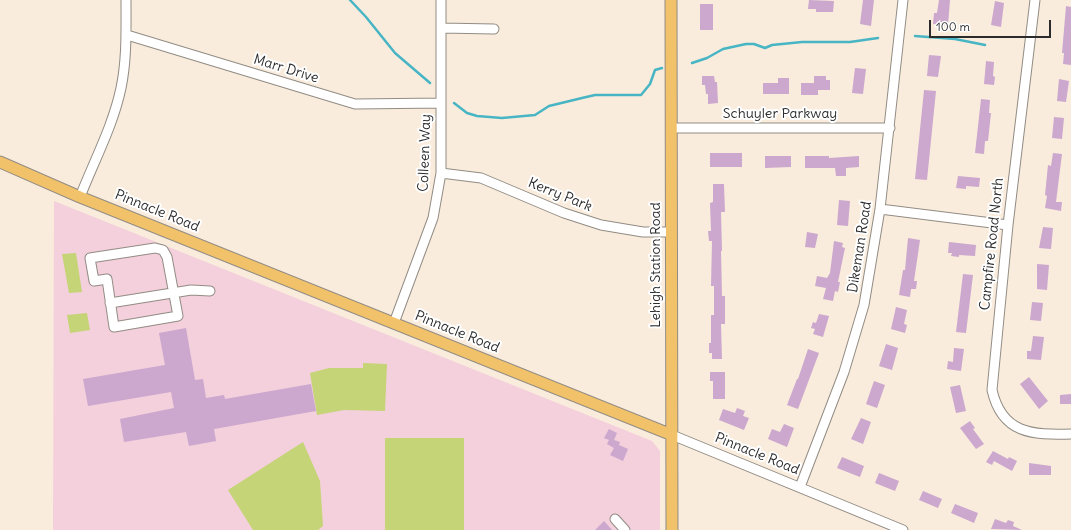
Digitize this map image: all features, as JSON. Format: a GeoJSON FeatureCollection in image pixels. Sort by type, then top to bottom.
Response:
{"type":"FeatureCollection","features":[{"type":"Feature","properties":{"kind":"main road","name":"Lehigh Station Road"},"geometry":{"type":"LineString","coordinates":[[671,0],[672,530]]}},
{"type":"Feature","properties":{"kind":"main road","name":"Pinnacle Road"},"geometry":{"type":"LineString","coordinates":[[0,162],[80,197],[672,435]]}},
{"type":"Feature","properties":{"kind":"street"},"geometry":{"type":"LineString","coordinates":[[80,197],[115,111],[124,67],[127,36],[126,0]]}},
{"type":"Feature","properties":{"kind":"street","name":"Colleen Way"},"geometry":{"type":"LineString","coordinates":[[394,323],[433,218],[440,173],[441,0]]}},
{"type":"Feature","properties":{"kind":"street","name":"Dikeman Road"},"geometry":{"type":"LineString","coordinates":[[800,488],[835,399],[855,338],[871,273],[890,128],[903,0]]}},
{"type":"Feature","properties":{"kind":"street","name":"Campfire Road North"},"geometry":{"type":"LineString","coordinates":[[1035,0],[1008,225],[992,375],[992,390],[995,402],[1006,420],[1021,430],[1045,435],[1071,434]]}},
{"type":"Feature","properties":{"kind":"street"},"geometry":{"type":"LineString","coordinates":[[441,28],[494,29]]}},
{"type":"Feature","properties":{"kind":"street","name":"Marr Drive"},"geometry":{"type":"LineString","coordinates":[[127,36],[355,104],[441,102]]}},
{"type":"Feature","properties":{"kind":"street","name":"Schuyler Parkway"},"geometry":{"type":"LineString","coordinates":[[671,128],[890,128]]}},
{"type":"Feature","properties":{"kind":"street","name":"Kerry Park"},"geometry":{"type":"LineString","coordinates":[[440,173],[481,178],[564,213],[601,225],[643,232],[671,232]]}},
{"type":"Feature","properties":{"kind":"street"},"geometry":{"type":"LineString","coordinates":[[880,209],[1008,225]]}},
{"type":"Feature","properties":{"kind":"street"},"geometry":{"type":"LineString","coordinates":[[160,249],[168,257],[178,316],[114,327],[110,303],[107,279],[94,281],[90,258],[160,249]]}},
{"type":"Feature","properties":{"kind":"street"},"geometry":{"type":"LineString","coordinates":[[110,303],[174,292],[191,290],[210,291]]}},
{"type":"Feature","properties":{"kind":"street","name":"Pinnacle Road"},"geometry":{"type":"LineString","coordinates":[[672,435],[800,488],[881,526],[903,530]]}},
{"type":"Feature","properties":{"kind":"street"},"geometry":{"type":"LineString","coordinates":[[615,519],[625,530]]}},
{"type":"Feature","properties":{"kind":"shaded area"},"geometry":{"type":"Polygon","coordinates":[[[54,201],[652,441],[660,451],[660,530],[53,530],[54,201]]]}},
{"type":"Feature","properties":{"kind":"green space"},"geometry":{"type":"Polygon","coordinates":[[[76,253],[82,292],[69,293],[62,254],[76,253]]]}},
{"type":"Feature","properties":{"kind":"green space"},"geometry":{"type":"Polygon","coordinates":[[[87,313],[90,330],[70,333],[67,315],[87,313]]]}},
{"type":"Feature","properties":{"kind":"green space"},"geometry":{"type":"Polygon","coordinates":[[[363,363],[387,364],[385,411],[344,410],[317,415],[310,373],[329,368],[363,368],[363,363]]]}},
{"type":"Feature","properties":{"kind":"green space"},"geometry":{"type":"Polygon","coordinates":[[[385,438],[464,438],[464,530],[385,530],[385,438]]]}},
{"type":"Feature","properties":{"kind":"green space"},"geometry":{"type":"Polygon","coordinates":[[[303,442],[320,481],[323,526],[318,530],[253,530],[228,490],[303,442]]]}},
{"type":"Feature","properties":{"kind":"building"},"geometry":{"type":"Polygon","coordinates":[[[809,0],[834,1],[833,12],[816,12],[816,9],[808,9],[809,0]]]}},
{"type":"Feature","properties":{"kind":"building"},"geometry":{"type":"Polygon","coordinates":[[[863,0],[874,0],[871,26],[860,24],[863,0]]]}},
{"type":"Feature","properties":{"kind":"building"},"geometry":{"type":"Polygon","coordinates":[[[939,0],[950,0],[948,25],[933,24],[934,13],[937,13],[939,0]]]}},
{"type":"Feature","properties":{"kind":"building"},"geometry":{"type":"Polygon","coordinates":[[[995,1],[1004,3],[1001,27],[991,25],[995,1]]]}},
{"type":"Feature","properties":{"kind":"building"},"geometry":{"type":"Polygon","coordinates":[[[700,4],[713,4],[713,30],[700,30],[700,4]]]}},
{"type":"Feature","properties":{"kind":"building"},"geometry":{"type":"Polygon","coordinates":[[[1066,6],[1071,7],[1071,65],[1063,64],[1064,53],[1062,53],[1066,6]]]}},
{"type":"Feature","properties":{"kind":"building"},"geometry":{"type":"Polygon","coordinates":[[[929,55],[941,56],[938,77],[927,76],[929,55]]]}},
{"type":"Feature","properties":{"kind":"building"},"geometry":{"type":"Polygon","coordinates":[[[986,61],[994,62],[994,85],[984,84],[986,61]]]}},
{"type":"Feature","properties":{"kind":"building"},"geometry":{"type":"Polygon","coordinates":[[[855,68],[866,69],[863,94],[852,93],[855,68]]]}},
{"type":"Feature","properties":{"kind":"building"},"geometry":{"type":"Polygon","coordinates":[[[702,76],[714,76],[715,82],[717,82],[718,103],[708,104],[708,94],[706,94],[705,85],[702,85],[702,76]]]}},
{"type":"Feature","properties":{"kind":"building"},"geometry":{"type":"Polygon","coordinates":[[[814,76],[826,76],[826,80],[830,80],[830,90],[818,90],[818,95],[801,95],[801,83],[814,83],[814,76]]]}},
{"type":"Feature","properties":{"kind":"building"},"geometry":{"type":"Polygon","coordinates":[[[778,78],[789,78],[789,94],[763,94],[763,83],[778,83],[778,78]]]}},
{"type":"Feature","properties":{"kind":"building"},"geometry":{"type":"Polygon","coordinates":[[[1059,79],[1069,81],[1066,102],[1057,101],[1059,79]]]}},
{"type":"Feature","properties":{"kind":"building"},"geometry":{"type":"Polygon","coordinates":[[[924,90],[936,91],[927,180],[915,179],[924,90]]]}},
{"type":"Feature","properties":{"kind":"building"},"geometry":{"type":"Polygon","coordinates":[[[981,99],[990,100],[989,113],[991,113],[988,141],[985,141],[984,154],[975,153],[981,99]]]}},
{"type":"Feature","properties":{"kind":"building"},"geometry":{"type":"Polygon","coordinates":[[[1054,117],[1064,118],[1062,139],[1052,138],[1054,117]]]}},
{"type":"Feature","properties":{"kind":"building"},"geometry":{"type":"Polygon","coordinates":[[[710,153],[742,153],[742,167],[710,167],[710,153]]]}},
{"type":"Feature","properties":{"kind":"building"},"geometry":{"type":"Polygon","coordinates":[[[1053,153],[1062,154],[1056,202],[1062,202],[1061,211],[1045,208],[1048,165],[1051,166],[1053,153]]]}},
{"type":"Feature","properties":{"kind":"building"},"geometry":{"type":"Polygon","coordinates":[[[765,156],[791,156],[791,167],[765,168],[765,156]]]}},
{"type":"Feature","properties":{"kind":"building"},"geometry":{"type":"Polygon","coordinates":[[[805,156],[829,156],[829,158],[859,156],[859,167],[846,168],[846,176],[836,176],[835,168],[805,168],[805,156]]]}},
{"type":"Feature","properties":{"kind":"building"},"geometry":{"type":"Polygon","coordinates":[[[958,176],[980,178],[979,187],[966,186],[966,189],[956,188],[958,176]]]}},
{"type":"Feature","properties":{"kind":"building"},"geometry":{"type":"Polygon","coordinates":[[[713,184],[724,184],[725,212],[721,212],[722,296],[725,296],[725,324],[721,324],[722,359],[712,359],[712,353],[709,353],[709,343],[711,343],[711,315],[714,315],[714,286],[711,286],[712,241],[709,241],[708,231],[711,231],[710,203],[713,202],[713,184]]]}},
{"type":"Feature","properties":{"kind":"building"},"geometry":{"type":"Polygon","coordinates":[[[839,200],[850,201],[848,226],[837,225],[839,200]]]}},
{"type":"Feature","properties":{"kind":"building"},"geometry":{"type":"Polygon","coordinates":[[[1043,227],[1053,228],[1051,249],[1039,248],[1043,227]]]}},
{"type":"Feature","properties":{"kind":"building"},"geometry":{"type":"Polygon","coordinates":[[[807,232],[818,234],[815,248],[805,247],[807,232]]]}},
{"type":"Feature","properties":{"kind":"building"},"geometry":{"type":"Polygon","coordinates":[[[908,238],[920,240],[914,281],[917,281],[916,289],[911,289],[910,297],[899,295],[903,270],[905,270],[908,238]]]}},
{"type":"Feature","properties":{"kind":"building"},"geometry":{"type":"Polygon","coordinates":[[[834,241],[843,243],[842,247],[845,248],[838,282],[840,282],[838,292],[835,291],[833,301],[823,299],[826,288],[815,286],[817,276],[827,278],[830,273],[834,241]]]}},
{"type":"Feature","properties":{"kind":"building"},"geometry":{"type":"Polygon","coordinates":[[[949,242],[976,245],[975,256],[951,256],[952,253],[948,253],[949,242]]]}},
{"type":"Feature","properties":{"kind":"building"},"geometry":{"type":"Polygon","coordinates":[[[1037,264],[1049,265],[1047,290],[1037,289],[1037,264]]]}},
{"type":"Feature","properties":{"kind":"building"},"geometry":{"type":"Polygon","coordinates":[[[963,274],[973,275],[966,333],[956,332],[963,274]]]}},
{"type":"Feature","properties":{"kind":"building"},"geometry":{"type":"Polygon","coordinates":[[[1032,302],[1043,303],[1041,321],[1030,320],[1032,302]]]}},
{"type":"Feature","properties":{"kind":"building"},"geometry":{"type":"Polygon","coordinates":[[[896,307],[907,310],[904,324],[907,325],[905,333],[891,329],[896,307]]]}},
{"type":"Feature","properties":{"kind":"building"},"geometry":{"type":"Polygon","coordinates":[[[819,314],[829,316],[823,337],[813,334],[815,329],[811,328],[813,322],[816,323],[819,314]]]}},
{"type":"Feature","properties":{"kind":"building"},"geometry":{"type":"Polygon","coordinates":[[[186,328],[195,380],[203,379],[206,398],[224,395],[225,399],[311,384],[316,411],[214,429],[216,441],[189,446],[186,432],[124,442],[120,419],[174,408],[171,392],[88,406],[83,379],[165,365],[159,333],[186,328]]]}},
{"type":"Feature","properties":{"kind":"building"},"geometry":{"type":"Polygon","coordinates":[[[1033,336],[1044,337],[1041,360],[1027,359],[1027,351],[1031,351],[1033,336]]]}},
{"type":"Feature","properties":{"kind":"building"},"geometry":{"type":"Polygon","coordinates":[[[886,344],[898,348],[892,370],[879,366],[886,344]]]}},
{"type":"Feature","properties":{"kind":"building"},"geometry":{"type":"Polygon","coordinates":[[[954,348],[964,349],[961,371],[947,369],[948,361],[953,362],[954,348]]]}},
{"type":"Feature","properties":{"kind":"building"},"geometry":{"type":"Polygon","coordinates":[[[808,349],[819,353],[798,409],[787,405],[808,349]]]}},
{"type":"Feature","properties":{"kind":"building"},"geometry":{"type":"Polygon","coordinates":[[[710,372],[725,372],[725,399],[713,399],[713,381],[710,381],[710,372]]]}},
{"type":"Feature","properties":{"kind":"building"},"geometry":{"type":"Polygon","coordinates":[[[1029,377],[1048,401],[1039,409],[1020,384],[1029,377]]]}},
{"type":"Feature","properties":{"kind":"building"},"geometry":{"type":"Polygon","coordinates":[[[874,381],[885,385],[877,408],[866,404],[874,381]]]}},
{"type":"Feature","properties":{"kind":"building"},"geometry":{"type":"Polygon","coordinates":[[[960,385],[966,411],[956,413],[950,387],[960,385]]]}},
{"type":"Feature","properties":{"kind":"building"},"geometry":{"type":"Polygon","coordinates":[[[1071,394],[1071,404],[1060,404],[1060,395],[1071,394]]]}},
{"type":"Feature","properties":{"kind":"building"},"geometry":{"type":"Polygon","coordinates":[[[737,408],[745,411],[743,416],[749,418],[744,430],[719,420],[723,409],[735,413],[737,408]]]}},
{"type":"Feature","properties":{"kind":"building"},"geometry":{"type":"Polygon","coordinates":[[[861,418],[871,422],[863,444],[851,439],[861,418]]]}},
{"type":"Feature","properties":{"kind":"building"},"geometry":{"type":"Polygon","coordinates":[[[970,421],[975,428],[973,429],[984,444],[976,449],[960,428],[970,421]]]}},
{"type":"Feature","properties":{"kind":"building"},"geometry":{"type":"Polygon","coordinates":[[[784,424],[794,428],[787,447],[768,439],[772,429],[780,432],[784,424]]]}},
{"type":"Feature","properties":{"kind":"building"},"geometry":{"type":"Polygon","coordinates":[[[609,429],[617,433],[614,440],[620,442],[619,445],[628,449],[623,461],[610,455],[614,448],[607,444],[609,440],[604,438],[609,429]]]}},
{"type":"Feature","properties":{"kind":"building"},"geometry":{"type":"Polygon","coordinates":[[[993,451],[1008,459],[1009,457],[1017,461],[1012,471],[994,461],[992,465],[986,462],[993,451]]]}},
{"type":"Feature","properties":{"kind":"building"},"geometry":{"type":"Polygon","coordinates":[[[842,457],[864,466],[860,477],[837,468],[842,457]]]}},
{"type":"Feature","properties":{"kind":"building"},"geometry":{"type":"Polygon","coordinates":[[[1029,463],[1051,466],[1051,475],[1029,475],[1029,463]]]}},
{"type":"Feature","properties":{"kind":"building"},"geometry":{"type":"Polygon","coordinates":[[[879,473],[899,481],[895,491],[875,483],[879,473]]]}},
{"type":"Feature","properties":{"kind":"building"},"geometry":{"type":"Polygon","coordinates":[[[923,491],[942,499],[938,508],[919,500],[923,491]]]}},
{"type":"Feature","properties":{"kind":"building"},"geometry":{"type":"Polygon","coordinates":[[[955,504],[978,513],[974,523],[951,513],[955,504]]]}},
{"type":"Feature","properties":{"kind":"building"},"geometry":{"type":"Polygon","coordinates":[[[995,519],[1006,523],[1008,520],[1014,522],[1013,526],[1022,530],[991,529],[995,519]]]}},
{"type":"Feature","properties":{"kind":"building"},"geometry":{"type":"Polygon","coordinates":[[[604,521],[612,530],[595,530],[604,521]]]}},
{"type":"Feature","properties":{"kind":"waterway"},"geometry":{"type":"LineString","coordinates":[[350,0],[395,53],[430,83]]}},
{"type":"Feature","properties":{"kind":"waterway"},"geometry":{"type":"LineString","coordinates":[[915,36],[955,39],[985,45]]}},
{"type":"Feature","properties":{"kind":"waterway"},"geometry":{"type":"LineString","coordinates":[[692,63],[707,58],[723,49],[746,44],[754,44],[765,48],[772,45],[802,42],[850,42],[878,38]]}},
{"type":"Feature","properties":{"kind":"waterway"},"geometry":{"type":"LineString","coordinates":[[454,103],[467,113],[477,116],[502,118],[535,115],[549,106],[595,95],[641,95],[650,84],[655,70],[662,68]]}}]}
